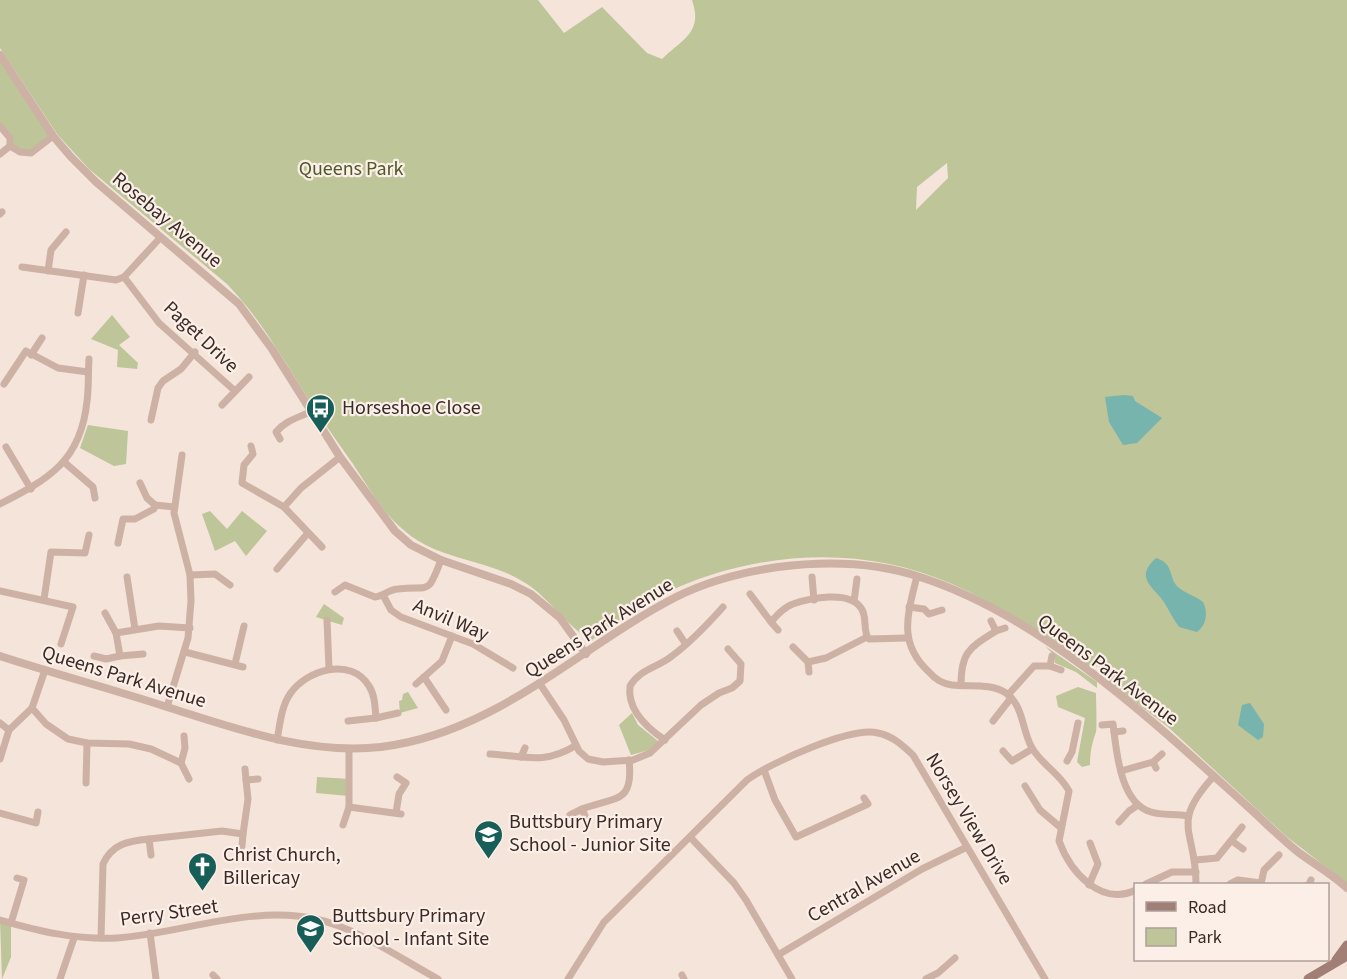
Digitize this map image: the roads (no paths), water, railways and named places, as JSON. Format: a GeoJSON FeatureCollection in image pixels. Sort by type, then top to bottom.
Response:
{"type":"FeatureCollection","features":[{"type":"Feature","properties":{"kind":"main road"},"geometry":{"type":"LineString","coordinates":[[1330,966],[1347,945]]}},
{"type":"Feature","properties":{"kind":"main road"},"geometry":{"type":"LineString","coordinates":[[1308,979],[1347,956]]}},
{"type":"Feature","properties":{"kind":"street","name":"Rosebay Avenue"},"geometry":{"type":"LineString","coordinates":[[0,55],[53,136],[96,182],[240,304],[272,349],[340,457],[395,531],[411,545],[441,560],[511,584],[531,594],[560,618],[586,654]]}},
{"type":"Feature","properties":{"kind":"street"},"geometry":{"type":"LineString","coordinates":[[0,126],[10,138],[10,146]]}},
{"type":"Feature","properties":{"kind":"street"},"geometry":{"type":"LineString","coordinates":[[10,146],[20,152],[31,153],[53,136]]}},
{"type":"Feature","properties":{"kind":"street"},"geometry":{"type":"LineString","coordinates":[[0,154],[10,146]]}},
{"type":"Feature","properties":{"kind":"street"},"geometry":{"type":"LineString","coordinates":[[48,271],[51,250],[66,232]]}},
{"type":"Feature","properties":{"kind":"street"},"geometry":{"type":"LineString","coordinates":[[22,267],[116,280],[124,277],[160,238]]}},
{"type":"Feature","properties":{"kind":"street"},"geometry":{"type":"LineString","coordinates":[[78,313],[84,275]]}},
{"type":"Feature","properties":{"kind":"street","name":"Paget Drive"},"geometry":{"type":"LineString","coordinates":[[124,277],[153,316],[235,391]]}},
{"type":"Feature","properties":{"kind":"street"},"geometry":{"type":"LineString","coordinates":[[32,355],[42,338]]}},
{"type":"Feature","properties":{"kind":"street"},"geometry":{"type":"LineString","coordinates":[[4,384],[26,351],[58,368],[88,372]]}},
{"type":"Feature","properties":{"kind":"street"},"geometry":{"type":"LineString","coordinates":[[151,420],[158,388],[163,381],[181,369],[195,352]]}},
{"type":"Feature","properties":{"kind":"street"},"geometry":{"type":"LineString","coordinates":[[0,504],[50,477],[75,446],[83,424],[88,399],[89,360]]}},
{"type":"Feature","properties":{"kind":"street","name":"Paget Drive"},"geometry":{"type":"LineString","coordinates":[[222,405],[249,377]]}},
{"type":"Feature","properties":{"kind":"street"},"geometry":{"type":"LineString","coordinates":[[280,439],[277,430],[290,420],[310,412]]}},
{"type":"Feature","properties":{"kind":"street"},"geometry":{"type":"LineString","coordinates":[[251,446],[253,454],[244,465],[242,483],[284,507],[322,548]]}},
{"type":"Feature","properties":{"kind":"street"},"geometry":{"type":"LineString","coordinates":[[6,447],[31,489]]}},
{"type":"Feature","properties":{"kind":"street"},"geometry":{"type":"LineString","coordinates":[[167,707],[185,652],[190,628],[190,575],[174,507],[182,455]]}},
{"type":"Feature","properties":{"kind":"street"},"geometry":{"type":"LineString","coordinates":[[284,507],[312,478],[340,457]]}},
{"type":"Feature","properties":{"kind":"street"},"geometry":{"type":"LineString","coordinates":[[64,462],[93,487],[95,498]]}},
{"type":"Feature","properties":{"kind":"street"},"geometry":{"type":"LineString","coordinates":[[140,483],[147,498],[155,505],[174,507]]}},
{"type":"Feature","properties":{"kind":"street"},"geometry":{"type":"LineString","coordinates":[[118,543],[123,519],[135,519],[154,509],[155,505]]}},
{"type":"Feature","properties":{"kind":"street"},"geometry":{"type":"LineString","coordinates":[[277,569],[308,532]]}},
{"type":"Feature","properties":{"kind":"street"},"geometry":{"type":"LineString","coordinates":[[44,599],[51,552],[85,553],[88,535]]}},
{"type":"Feature","properties":{"kind":"street"},"geometry":{"type":"LineString","coordinates":[[335,592],[345,585],[356,588],[367,595],[383,595],[399,588],[423,589],[433,582],[441,560]]}},
{"type":"Feature","properties":{"kind":"street","name":"Queens Park Avenue"},"geometry":{"type":"LineString","coordinates":[[0,656],[277,740],[350,749],[393,745],[443,733],[488,715],[540,684],[643,615],[681,595],[748,572],[797,565],[833,563],[878,568],[917,576],[952,588],[991,608],[1052,645],[1144,714],[1295,850],[1347,888]]}},
{"type":"Feature","properties":{"kind":"street"},"geometry":{"type":"LineString","coordinates":[[221,577],[226,571]]}},
{"type":"Feature","properties":{"kind":"street"},"geometry":{"type":"LineString","coordinates":[[190,575],[208,573],[221,577],[230,585]]}},
{"type":"Feature","properties":{"kind":"street"},"geometry":{"type":"LineString","coordinates":[[127,576],[135,629]]}},
{"type":"Feature","properties":{"kind":"street"},"geometry":{"type":"LineString","coordinates":[[917,576],[909,607],[907,638],[914,658],[934,677],[950,685],[991,687],[1010,696],[1017,706],[1032,749],[1062,779],[1069,791],[1067,808],[1060,828],[1061,846],[1080,876],[1089,885],[1117,895],[1134,891]]}},
{"type":"Feature","properties":{"kind":"street"},"geometry":{"type":"LineString","coordinates":[[812,577],[814,600]]}},
{"type":"Feature","properties":{"kind":"street"},"geometry":{"type":"LineString","coordinates":[[854,601],[857,579]]}},
{"type":"Feature","properties":{"kind":"street"},"geometry":{"type":"LineString","coordinates":[[0,591],[73,607],[62,644]]}},
{"type":"Feature","properties":{"kind":"street"},"geometry":{"type":"LineString","coordinates":[[750,594],[778,630]]}},
{"type":"Feature","properties":{"kind":"street","name":"Anvil Way"},"geometry":{"type":"LineString","coordinates":[[383,595],[391,610],[401,617],[474,644],[513,668]]}},
{"type":"Feature","properties":{"kind":"street"},"geometry":{"type":"LineString","coordinates":[[771,622],[793,604],[838,597],[854,601],[865,615],[867,637]]}},
{"type":"Feature","properties":{"kind":"street"},"geometry":{"type":"LineString","coordinates":[[665,740],[654,733],[635,710],[630,686],[636,676],[670,658],[685,643],[703,631],[723,607]]}},
{"type":"Feature","properties":{"kind":"street"},"geometry":{"type":"LineString","coordinates":[[909,607],[924,609],[929,614],[942,610]]}},
{"type":"Feature","properties":{"kind":"street"},"geometry":{"type":"LineString","coordinates":[[105,613],[116,633],[120,656]]}},
{"type":"Feature","properties":{"kind":"street"},"geometry":{"type":"LineString","coordinates":[[327,620],[329,669]]}},
{"type":"Feature","properties":{"kind":"street"},"geometry":{"type":"LineString","coordinates":[[991,621],[996,630]]}},
{"type":"Feature","properties":{"kind":"street"},"geometry":{"type":"LineString","coordinates":[[116,633],[159,626],[190,628]]}},
{"type":"Feature","properties":{"kind":"street"},"geometry":{"type":"LineString","coordinates":[[235,664],[244,626]]}},
{"type":"Feature","properties":{"kind":"street"},"geometry":{"type":"LineString","coordinates":[[961,685],[962,664],[967,651],[996,630],[1005,628]]}},
{"type":"Feature","properties":{"kind":"street"},"geometry":{"type":"LineString","coordinates":[[676,631],[685,643]]}},
{"type":"Feature","properties":{"kind":"street"},"geometry":{"type":"LineString","coordinates":[[417,684],[442,661],[452,636]]}},
{"type":"Feature","properties":{"kind":"street"},"geometry":{"type":"LineString","coordinates":[[808,662],[826,658],[867,637],[881,640],[907,638]]}},
{"type":"Feature","properties":{"kind":"street"},"geometry":{"type":"LineString","coordinates":[[794,647],[808,662],[809,672]]}},
{"type":"Feature","properties":{"kind":"street"},"geometry":{"type":"LineString","coordinates":[[540,684],[564,720],[575,746],[582,754],[595,762],[629,760],[651,753],[690,714],[719,693],[732,688],[742,675],[741,664],[728,649]]}},
{"type":"Feature","properties":{"kind":"street"},"geometry":{"type":"LineString","coordinates":[[185,652],[243,668]]}},
{"type":"Feature","properties":{"kind":"street"},"geometry":{"type":"LineString","coordinates":[[94,656],[106,659],[143,654]]}},
{"type":"Feature","properties":{"kind":"street"},"geometry":{"type":"LineString","coordinates":[[1050,666],[1052,656]]}},
{"type":"Feature","properties":{"kind":"street"},"geometry":{"type":"LineString","coordinates":[[993,721],[1034,666],[1050,666],[1061,670]]}},
{"type":"Feature","properties":{"kind":"street"},"geometry":{"type":"LineString","coordinates":[[277,740],[284,707],[291,692],[304,680],[329,669],[351,671],[363,677],[373,693],[376,718]]}},
{"type":"Feature","properties":{"kind":"street"},"geometry":{"type":"LineString","coordinates":[[0,759],[9,730],[32,708],[45,670]]}},
{"type":"Feature","properties":{"kind":"street"},"geometry":{"type":"LineString","coordinates":[[424,677],[446,710]]}},
{"type":"Feature","properties":{"kind":"street"},"geometry":{"type":"LineString","coordinates":[[716,684],[719,693]]}},
{"type":"Feature","properties":{"kind":"street"},"geometry":{"type":"LineString","coordinates":[[32,708],[58,734],[87,743],[141,746],[181,763],[189,779]]}},
{"type":"Feature","properties":{"kind":"street"},"geometry":{"type":"LineString","coordinates":[[348,721],[398,713]]}},
{"type":"Feature","properties":{"kind":"street"},"geometry":{"type":"LineString","coordinates":[[0,723],[9,730]]}},
{"type":"Feature","properties":{"kind":"street"},"geometry":{"type":"LineString","coordinates":[[1066,761],[1072,752],[1078,723]]}},
{"type":"Feature","properties":{"kind":"street"},"geometry":{"type":"LineString","coordinates":[[1102,725],[1113,724],[1121,771],[1138,805],[1154,813],[1173,812],[1188,816]]}},
{"type":"Feature","properties":{"kind":"street"},"geometry":{"type":"LineString","coordinates":[[1114,732],[1122,731]]}},
{"type":"Feature","properties":{"kind":"street","name":"Norsey View Drive"},"geometry":{"type":"LineString","coordinates":[[568,979],[604,922],[747,780],[764,770],[852,733],[876,732],[889,736],[913,755],[1045,979]]}},
{"type":"Feature","properties":{"kind":"street"},"geometry":{"type":"LineString","coordinates":[[181,763],[185,748],[184,736]]}},
{"type":"Feature","properties":{"kind":"street"},"geometry":{"type":"LineString","coordinates":[[86,783],[87,743]]}},
{"type":"Feature","properties":{"kind":"street"},"geometry":{"type":"LineString","coordinates":[[490,754],[532,760],[555,757],[575,746]]}},
{"type":"Feature","properties":{"kind":"street"},"geometry":{"type":"LineString","coordinates":[[521,757],[525,748]]}},
{"type":"Feature","properties":{"kind":"street"},"geometry":{"type":"LineString","coordinates":[[344,825],[349,807],[350,749]]}},
{"type":"Feature","properties":{"kind":"street"},"geometry":{"type":"LineString","coordinates":[[1003,751],[1013,764],[1032,749]]}},
{"type":"Feature","properties":{"kind":"street"},"geometry":{"type":"LineString","coordinates":[[1121,771],[1154,765],[1162,754]]}},
{"type":"Feature","properties":{"kind":"street"},"geometry":{"type":"LineString","coordinates":[[570,815],[584,813],[625,794],[631,780],[629,760]]}},
{"type":"Feature","properties":{"kind":"street"},"geometry":{"type":"LineString","coordinates":[[242,846],[248,799],[245,769]]}},
{"type":"Feature","properties":{"kind":"street"},"geometry":{"type":"LineString","coordinates":[[764,770],[776,800],[796,837],[868,804]]}},
{"type":"Feature","properties":{"kind":"street"},"geometry":{"type":"LineString","coordinates":[[349,807],[398,814],[399,794],[406,783],[397,777]]}},
{"type":"Feature","properties":{"kind":"street"},"geometry":{"type":"LineString","coordinates":[[1196,883],[1196,860],[1188,834],[1188,816],[1196,796],[1214,777]]}},
{"type":"Feature","properties":{"kind":"street"},"geometry":{"type":"LineString","coordinates":[[246,780],[258,779]]}},
{"type":"Feature","properties":{"kind":"street"},"geometry":{"type":"LineString","coordinates":[[1025,786],[1040,810],[1060,828]]}},
{"type":"Feature","properties":{"kind":"street"},"geometry":{"type":"LineString","coordinates":[[1119,822],[1138,805]]}},
{"type":"Feature","properties":{"kind":"street"},"geometry":{"type":"LineString","coordinates":[[0,813],[36,823],[38,812]]}},
{"type":"Feature","properties":{"kind":"street"},"geometry":{"type":"LineString","coordinates":[[1196,860],[1217,858],[1242,827]]}},
{"type":"Feature","properties":{"kind":"street"},"geometry":{"type":"LineString","coordinates":[[101,938],[103,864],[107,856],[122,843],[222,831],[243,834]]}},
{"type":"Feature","properties":{"kind":"street"},"geometry":{"type":"LineString","coordinates":[[690,837],[734,883],[792,979]]}},
{"type":"Feature","properties":{"kind":"street"},"geometry":{"type":"LineString","coordinates":[[149,839],[151,855]]}},
{"type":"Feature","properties":{"kind":"street"},"geometry":{"type":"LineString","coordinates":[[1232,840],[1243,849]]}},
{"type":"Feature","properties":{"kind":"street"},"geometry":{"type":"LineString","coordinates":[[1089,885],[1098,864],[1090,843]]}},
{"type":"Feature","properties":{"kind":"street","name":"Central Avenue"},"geometry":{"type":"LineString","coordinates":[[778,955],[921,869],[967,848]]}},
{"type":"Feature","properties":{"kind":"street"},"geometry":{"type":"LineString","coordinates":[[1261,883],[1264,870],[1279,855]]}},
{"type":"Feature","properties":{"kind":"street"},"geometry":{"type":"LineString","coordinates":[[1150,883],[1172,872],[1196,872]]}},
{"type":"Feature","properties":{"kind":"street"},"geometry":{"type":"LineString","coordinates":[[11,923],[21,879],[33,882]]}},
{"type":"Feature","properties":{"kind":"street"},"geometry":{"type":"LineString","coordinates":[[1233,883],[1238,880],[1255,883]]}},
{"type":"Feature","properties":{"kind":"street","name":"Perry Street"},"geometry":{"type":"LineString","coordinates":[[0,920],[74,938],[101,938],[150,933],[244,918],[296,915],[339,926],[433,978]]}},
{"type":"Feature","properties":{"kind":"street"},"geometry":{"type":"LineString","coordinates":[[150,933],[156,979]]}},
{"type":"Feature","properties":{"kind":"street"},"geometry":{"type":"LineString","coordinates":[[60,979],[74,938]]}},
{"type":"Feature","properties":{"kind":"street"},"geometry":{"type":"LineString","coordinates":[[926,979],[938,973],[955,958]]}},
{"type":"Feature","properties":{"kind":"water"},"geometry":{"type":"Polygon","coordinates":[[[1133,396],[1135,401],[1162,418],[1137,443],[1123,445],[1109,422],[1105,397],[1133,396]]]}},
{"type":"Feature","properties":{"kind":"water"},"geometry":{"type":"Polygon","coordinates":[[[1156,558],[1169,567],[1178,587],[1203,602],[1206,618],[1203,626],[1197,632],[1179,627],[1164,602],[1148,582],[1146,571],[1156,558]]]}},
{"type":"Feature","properties":{"kind":"water"},"geometry":{"type":"Polygon","coordinates":[[[1250,703],[1264,724],[1263,737],[1258,740],[1238,725],[1242,705],[1250,703]]]}},
{"type":"Feature","properties":{"kind":"place","name":"Horseshoe Close"},"geometry":{"type":"Point","coordinates":[321,434]}},
{"type":"Feature","properties":{"kind":"place","name":"Buttsbury Primary School - Junior Site"},"geometry":{"type":"Point","coordinates":[488,860]}},
{"type":"Feature","properties":{"kind":"place","name":"Christ Church, Billericay"},"geometry":{"type":"Point","coordinates":[202,892]}},
{"type":"Feature","properties":{"kind":"place","name":"Buttsbury Primary School - Infant Site"},"geometry":{"type":"Point","coordinates":[311,954]}},
{"type":"Feature","properties":{"kind":"park label","name":"Queens Park"},"geometry":{"type":"Point","coordinates":[351,169]}}]}
